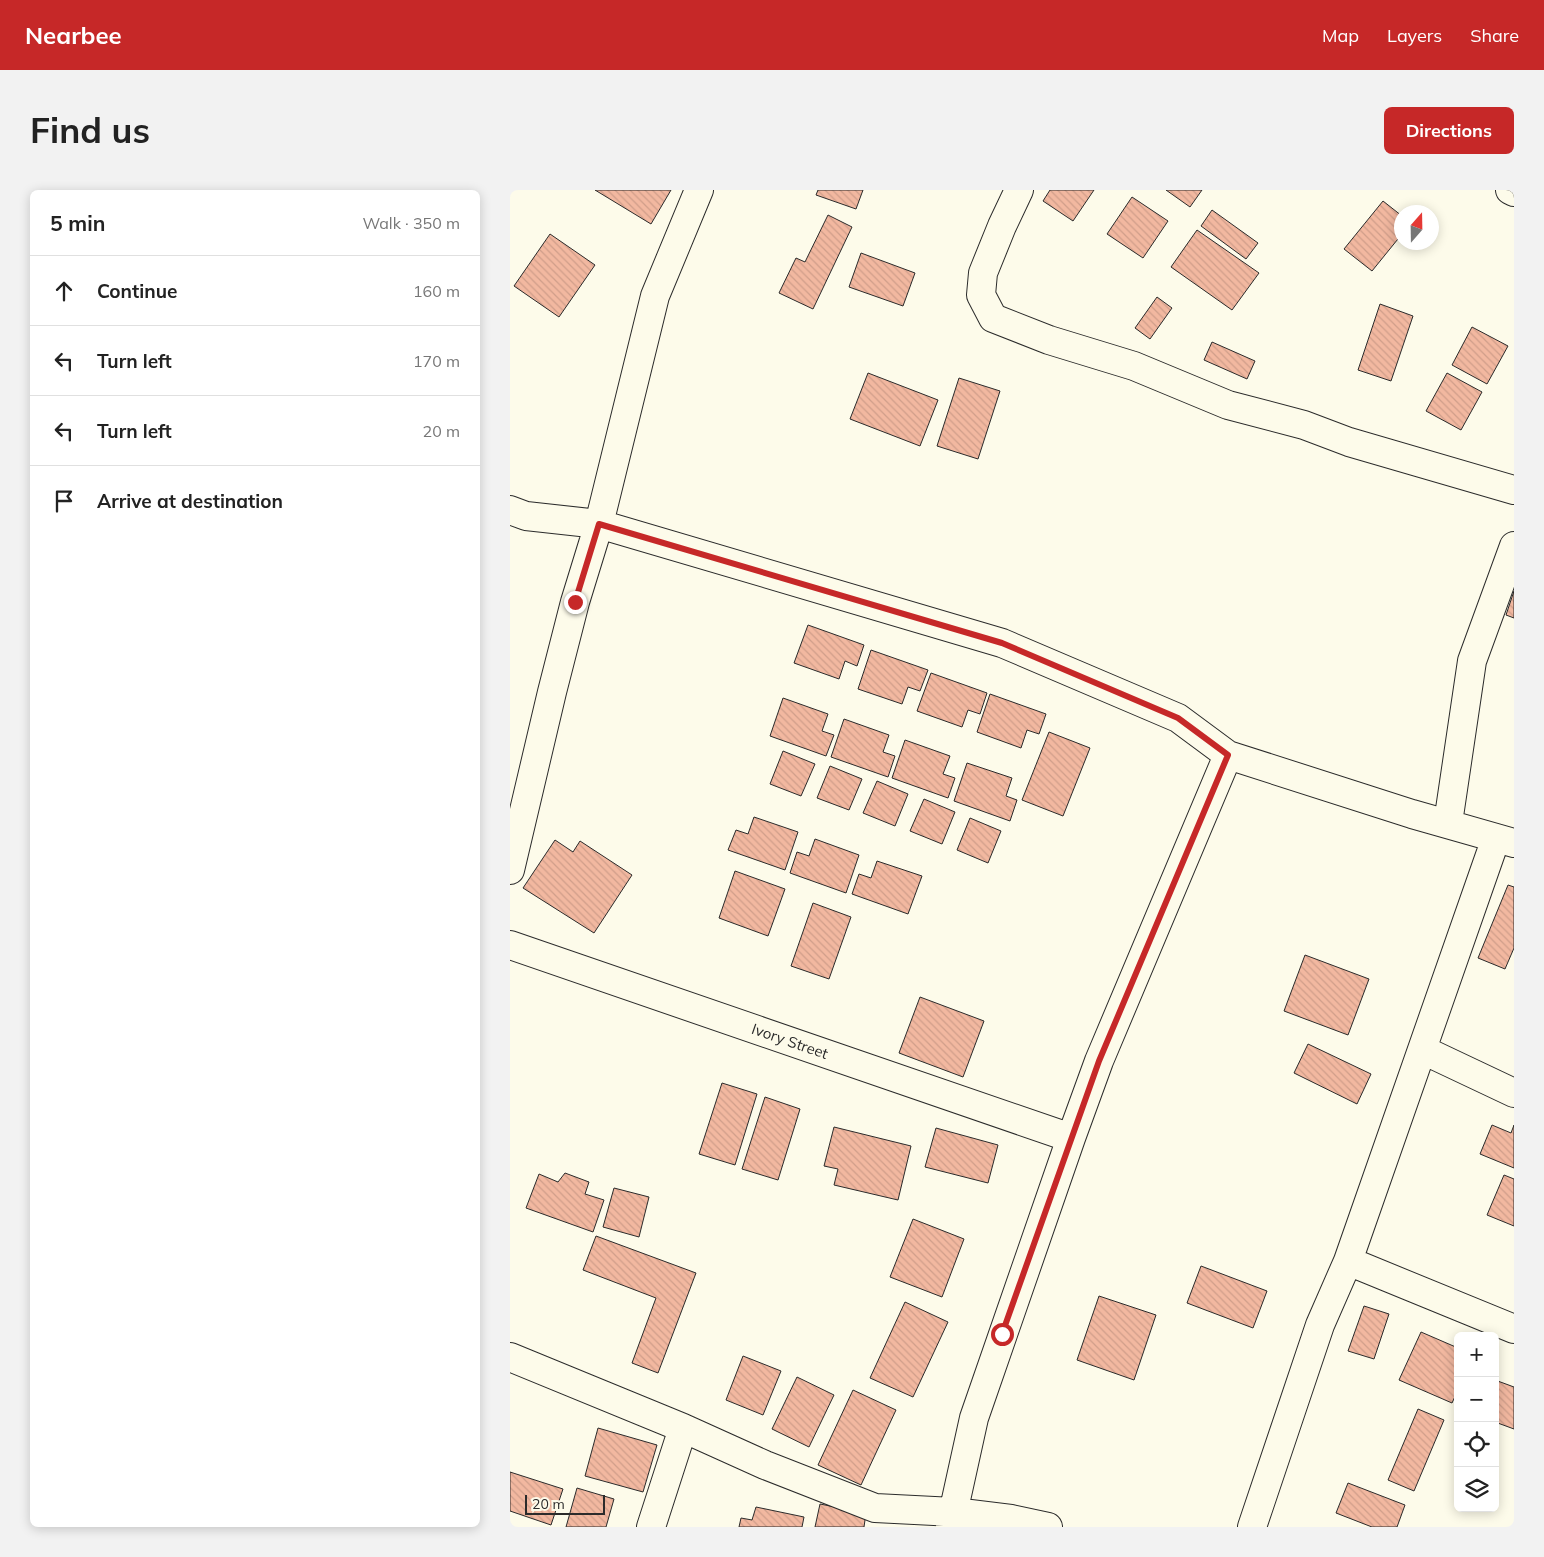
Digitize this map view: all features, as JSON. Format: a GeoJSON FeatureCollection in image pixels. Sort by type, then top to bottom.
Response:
{"type":"FeatureCollection","features":[{"type":"Feature","properties":{"kind":"street"},"geometry":{"type":"LineString","coordinates":[[510,870],[552,692],[575,602],[599,524],[655,296],[699,190]]}},
{"type":"Feature","properties":{"kind":"street"},"geometry":{"type":"LineString","coordinates":[[1019,190],[983,273],[980,295],[994,318],[1049,340],[1134,366],[1228,404],[1304,425],[1350,442],[1514,490]]}},
{"type":"Feature","properties":{"kind":"street"},"geometry":{"type":"LineString","coordinates":[[1510,190],[1514,192]]}},
{"type":"Feature","properties":{"kind":"street"},"geometry":{"type":"LineString","coordinates":[[510,510],[526,516],[599,524],[1002,643],[1178,718],[1228,755],[1505,841],[1423,1050],[1348,1261],[1320,1325],[1252,1527]]}},
{"type":"Feature","properties":{"kind":"street"},"geometry":{"type":"LineString","coordinates":[[1448,823],[1472,661],[1514,546]]}},
{"type":"Feature","properties":{"kind":"street"},"geometry":{"type":"LineString","coordinates":[[952,1520],[974,1418],[1071,1138],[1099,1061],[1228,755]]}},
{"type":"Feature","properties":{"kind":"street","name":"Ivory Street"},"geometry":{"type":"LineString","coordinates":[[510,945],[1071,1138]]}},
{"type":"Feature","properties":{"kind":"street"},"geometry":{"type":"LineString","coordinates":[[1423,1050],[1514,1093]]}},
{"type":"Feature","properties":{"kind":"street"},"geometry":{"type":"LineString","coordinates":[[1348,1261],[1514,1329]]}},
{"type":"Feature","properties":{"kind":"street"},"geometry":{"type":"LineString","coordinates":[[510,1357],[683,1428],[765,1465],[875,1508],[952,1520],[1010,1519],[1048,1527]]}},
{"type":"Feature","properties":{"kind":"street"},"geometry":{"type":"LineString","coordinates":[[651,1527],[683,1428]]}},
{"type":"Feature","properties":{"kind":"building"},"geometry":{"type":"Polygon","coordinates":[[[595,190],[671,190],[651,224],[595,190]]]}},
{"type":"Feature","properties":{"kind":"building"},"geometry":{"type":"Polygon","coordinates":[[[818,190],[863,190],[856,209],[816,195],[818,190]]]}},
{"type":"Feature","properties":{"kind":"building"},"geometry":{"type":"Polygon","coordinates":[[[1050,190],[1094,190],[1073,221],[1043,201],[1050,190]]]}},
{"type":"Feature","properties":{"kind":"building"},"geometry":{"type":"Polygon","coordinates":[[[1166,190],[1202,190],[1190,207],[1166,190]]]}},
{"type":"Feature","properties":{"kind":"building"},"geometry":{"type":"Polygon","coordinates":[[[1132,197],[1168,221],[1143,258],[1107,234],[1132,197]]]}},
{"type":"Feature","properties":{"kind":"building"},"geometry":{"type":"Polygon","coordinates":[[[1383,201],[1394,210],[1394,244],[1372,271],[1344,249],[1383,201]]]}},
{"type":"Feature","properties":{"kind":"building"},"geometry":{"type":"Polygon","coordinates":[[[1212,210],[1258,243],[1246,259],[1201,226],[1212,210]]]}},
{"type":"Feature","properties":{"kind":"building"},"geometry":{"type":"Polygon","coordinates":[[[828,215],[852,227],[813,309],[779,293],[796,258],[805,262],[828,215]]]}},
{"type":"Feature","properties":{"kind":"building"},"geometry":{"type":"Polygon","coordinates":[[[1197,230],[1259,273],[1232,310],[1171,267],[1197,230]]]}},
{"type":"Feature","properties":{"kind":"building"},"geometry":{"type":"Polygon","coordinates":[[[550,234],[595,265],[559,317],[514,286],[550,234]]]}},
{"type":"Feature","properties":{"kind":"building"},"geometry":{"type":"Polygon","coordinates":[[[861,253],[915,273],[903,306],[849,287],[861,253]]]}},
{"type":"Feature","properties":{"kind":"building"},"geometry":{"type":"Polygon","coordinates":[[[1157,297],[1172,308],[1150,339],[1135,328],[1157,297]]]}},
{"type":"Feature","properties":{"kind":"building"},"geometry":{"type":"Polygon","coordinates":[[[1380,304],[1413,316],[1391,381],[1358,370],[1380,304]]]}},
{"type":"Feature","properties":{"kind":"building"},"geometry":{"type":"Polygon","coordinates":[[[1472,327],[1508,346],[1487,384],[1452,365],[1472,327]]]}},
{"type":"Feature","properties":{"kind":"building"},"geometry":{"type":"Polygon","coordinates":[[[1212,342],[1255,361],[1247,379],[1204,360],[1212,342]]]}},
{"type":"Feature","properties":{"kind":"building"},"geometry":{"type":"Polygon","coordinates":[[[868,373],[938,400],[920,446],[850,419],[868,373]]]}},
{"type":"Feature","properties":{"kind":"building"},"geometry":{"type":"Polygon","coordinates":[[[1447,373],[1482,392],[1461,430],[1426,411],[1447,373]]]}},
{"type":"Feature","properties":{"kind":"building"},"geometry":{"type":"Polygon","coordinates":[[[959,378],[1000,391],[978,459],[937,446],[959,378]]]}},
{"type":"Feature","properties":{"kind":"building"},"geometry":{"type":"Polygon","coordinates":[[[1514,591],[1514,618],[1506,615],[1514,591]]]}},
{"type":"Feature","properties":{"kind":"building"},"geometry":{"type":"Polygon","coordinates":[[[808,625],[864,645],[857,666],[845,661],[839,679],[794,663],[808,625]]]}},
{"type":"Feature","properties":{"kind":"building"},"geometry":{"type":"Polygon","coordinates":[[[871,650],[928,670],[920,691],[908,687],[902,704],[858,689],[871,650]]]}},
{"type":"Feature","properties":{"kind":"building"},"geometry":{"type":"Polygon","coordinates":[[[931,673],[987,693],[980,714],[968,710],[962,727],[917,711],[931,673]]]}},
{"type":"Feature","properties":{"kind":"building"},"geometry":{"type":"Polygon","coordinates":[[[990,694],[1046,714],[1039,734],[1027,730],[1021,748],[977,732],[990,694]]]}},
{"type":"Feature","properties":{"kind":"building"},"geometry":{"type":"Polygon","coordinates":[[[783,698],[828,714],[822,731],[834,735],[826,756],[770,736],[783,698]]]}},
{"type":"Feature","properties":{"kind":"building"},"geometry":{"type":"Polygon","coordinates":[[[844,719],[889,735],[883,752],[895,756],[888,777],[831,757],[844,719]]]}},
{"type":"Feature","properties":{"kind":"building"},"geometry":{"type":"Polygon","coordinates":[[[1049,732],[1090,748],[1063,816],[1022,800],[1049,732]]]}},
{"type":"Feature","properties":{"kind":"building"},"geometry":{"type":"Polygon","coordinates":[[[905,740],[950,756],[943,774],[955,778],[948,798],[892,778],[905,740]]]}},
{"type":"Feature","properties":{"kind":"building"},"geometry":{"type":"Polygon","coordinates":[[[783,751],[815,764],[801,796],[770,784],[783,751]]]}},
{"type":"Feature","properties":{"kind":"building"},"geometry":{"type":"Polygon","coordinates":[[[967,763],[1012,778],[1006,796],[1017,800],[1010,821],[954,801],[967,763]]]}},
{"type":"Feature","properties":{"kind":"building"},"geometry":{"type":"Polygon","coordinates":[[[830,766],[862,779],[849,810],[817,798],[830,766]]]}},
{"type":"Feature","properties":{"kind":"building"},"geometry":{"type":"Polygon","coordinates":[[[877,781],[908,794],[895,826],[863,813],[877,781]]]}},
{"type":"Feature","properties":{"kind":"building"},"geometry":{"type":"Polygon","coordinates":[[[924,799],[955,812],[942,844],[910,831],[924,799]]]}},
{"type":"Feature","properties":{"kind":"building"},"geometry":{"type":"Polygon","coordinates":[[[754,817],[798,832],[785,870],[728,850],[736,830],[748,834],[754,817]]]}},
{"type":"Feature","properties":{"kind":"building"},"geometry":{"type":"Polygon","coordinates":[[[970,818],[1001,831],[988,863],[957,850],[970,818]]]}},
{"type":"Feature","properties":{"kind":"building"},"geometry":{"type":"Polygon","coordinates":[[[815,839],[859,855],[846,893],[790,873],[797,852],[809,856],[815,839]]]}},
{"type":"Feature","properties":{"kind":"building"},"geometry":{"type":"Polygon","coordinates":[[[555,840],[573,852],[580,841],[632,875],[594,933],[523,888],[555,840]]]}},
{"type":"Feature","properties":{"kind":"building"},"geometry":{"type":"Polygon","coordinates":[[[877,861],[922,876],[908,914],[852,894],[859,874],[871,878],[877,861]]]}},
{"type":"Feature","properties":{"kind":"building"},"geometry":{"type":"Polygon","coordinates":[[[735,871],[785,889],[768,936],[719,918],[735,871]]]}},
{"type":"Feature","properties":{"kind":"building"},"geometry":{"type":"Polygon","coordinates":[[[1508,885],[1514,887],[1514,948],[1505,969],[1478,958],[1508,885]]]}},
{"type":"Feature","properties":{"kind":"building"},"geometry":{"type":"Polygon","coordinates":[[[813,903],[851,917],[829,979],[791,966],[813,903]]]}},
{"type":"Feature","properties":{"kind":"building"},"geometry":{"type":"Polygon","coordinates":[[[1305,955],[1369,979],[1348,1035],[1284,1011],[1305,955]]]}},
{"type":"Feature","properties":{"kind":"building"},"geometry":{"type":"Polygon","coordinates":[[[920,997],[984,1021],[963,1077],[899,1053],[920,997]]]}},
{"type":"Feature","properties":{"kind":"building"},"geometry":{"type":"Polygon","coordinates":[[[1308,1044],[1371,1074],[1357,1104],[1294,1073],[1308,1044]]]}},
{"type":"Feature","properties":{"kind":"building"},"geometry":{"type":"Polygon","coordinates":[[[722,1083],[757,1094],[735,1165],[699,1154],[722,1083]]]}},
{"type":"Feature","properties":{"kind":"building"},"geometry":{"type":"Polygon","coordinates":[[[765,1097],[800,1109],[778,1180],[742,1169],[765,1097]]]}},
{"type":"Feature","properties":{"kind":"building"},"geometry":{"type":"Polygon","coordinates":[[[1492,1125],[1511,1133],[1514,1125],[1514,1168],[1480,1154],[1492,1125]]]}},
{"type":"Feature","properties":{"kind":"building"},"geometry":{"type":"Polygon","coordinates":[[[834,1127],[911,1146],[898,1200],[834,1185],[838,1169],[824,1166],[834,1127]]]}},
{"type":"Feature","properties":{"kind":"building"},"geometry":{"type":"Polygon","coordinates":[[[936,1128],[998,1145],[988,1183],[925,1167],[936,1128]]]}},
{"type":"Feature","properties":{"kind":"building"},"geometry":{"type":"Polygon","coordinates":[[[565,1173],[589,1182],[585,1194],[604,1200],[593,1232],[526,1208],[539,1174],[558,1182],[565,1173]]]}},
{"type":"Feature","properties":{"kind":"building"},"geometry":{"type":"Polygon","coordinates":[[[1504,1175],[1514,1179],[1514,1226],[1487,1215],[1504,1175]]]}},
{"type":"Feature","properties":{"kind":"building"},"geometry":{"type":"Polygon","coordinates":[[[614,1188],[649,1197],[639,1237],[603,1227],[614,1188]]]}},
{"type":"Feature","properties":{"kind":"building"},"geometry":{"type":"Polygon","coordinates":[[[913,1219],[964,1239],[942,1297],[890,1277],[913,1219]]]}},
{"type":"Feature","properties":{"kind":"building"},"geometry":{"type":"Polygon","coordinates":[[[596,1236],[696,1273],[658,1373],[632,1363],[656,1298],[583,1270],[596,1236]]]}},
{"type":"Feature","properties":{"kind":"building"},"geometry":{"type":"Polygon","coordinates":[[[1201,1266],[1267,1291],[1253,1328],[1187,1303],[1201,1266]]]}},
{"type":"Feature","properties":{"kind":"building"},"geometry":{"type":"Polygon","coordinates":[[[1099,1296],[1156,1315],[1134,1380],[1077,1360],[1099,1296]]]}},
{"type":"Feature","properties":{"kind":"building"},"geometry":{"type":"Polygon","coordinates":[[[905,1302],[948,1322],[913,1397],[870,1378],[905,1302]]]}},
{"type":"Feature","properties":{"kind":"building"},"geometry":{"type":"Polygon","coordinates":[[[1364,1306],[1389,1314],[1374,1359],[1348,1351],[1364,1306]]]}},
{"type":"Feature","properties":{"kind":"building"},"geometry":{"type":"Polygon","coordinates":[[[1421,1332],[1454,1346],[1454,1399],[1452,1403],[1399,1380],[1421,1332]]]}},
{"type":"Feature","properties":{"kind":"building"},"geometry":{"type":"Polygon","coordinates":[[[743,1356],[781,1371],[763,1415],[726,1400],[743,1356]]]}},
{"type":"Feature","properties":{"kind":"building"},"geometry":{"type":"Polygon","coordinates":[[[797,1377],[834,1395],[809,1447],[772,1429],[797,1377]]]}},
{"type":"Feature","properties":{"kind":"building"},"geometry":{"type":"Polygon","coordinates":[[[1499,1381],[1514,1387],[1514,1429],[1499,1423],[1499,1381]]]}},
{"type":"Feature","properties":{"kind":"building"},"geometry":{"type":"Polygon","coordinates":[[[853,1390],[896,1410],[861,1485],[818,1465],[853,1390]]]}},
{"type":"Feature","properties":{"kind":"building"},"geometry":{"type":"Polygon","coordinates":[[[1418,1409],[1444,1420],[1414,1491],[1388,1480],[1418,1409]]]}},
{"type":"Feature","properties":{"kind":"building"},"geometry":{"type":"Polygon","coordinates":[[[598,1428],[657,1445],[643,1492],[585,1476],[598,1428]]]}},
{"type":"Feature","properties":{"kind":"building"},"geometry":{"type":"Polygon","coordinates":[[[510,1472],[563,1489],[551,1525],[510,1511],[510,1472]]]}},
{"type":"Feature","properties":{"kind":"building"},"geometry":{"type":"Polygon","coordinates":[[[1348,1483],[1405,1505],[1397,1527],[1372,1527],[1336,1513],[1348,1483]]]}},
{"type":"Feature","properties":{"kind":"building"},"geometry":{"type":"Polygon","coordinates":[[[577,1488],[614,1499],[606,1527],[566,1527],[577,1488]]]}},
{"type":"Feature","properties":{"kind":"building"},"geometry":{"type":"Polygon","coordinates":[[[820,1504],[866,1513],[864,1527],[815,1527],[820,1504]]]}},
{"type":"Feature","properties":{"kind":"building"},"geometry":{"type":"Polygon","coordinates":[[[756,1507],[804,1517],[802,1527],[739,1527],[741,1518],[752,1520],[756,1507]]]}},
{"type":"Feature","properties":{"kind":"route"},"geometry":{"type":"LineString","coordinates":[[575,602],[599,524],[1002,643],[1178,718],[1228,755],[1099,1061],[1025,1275],[1002,1334]]}}]}
